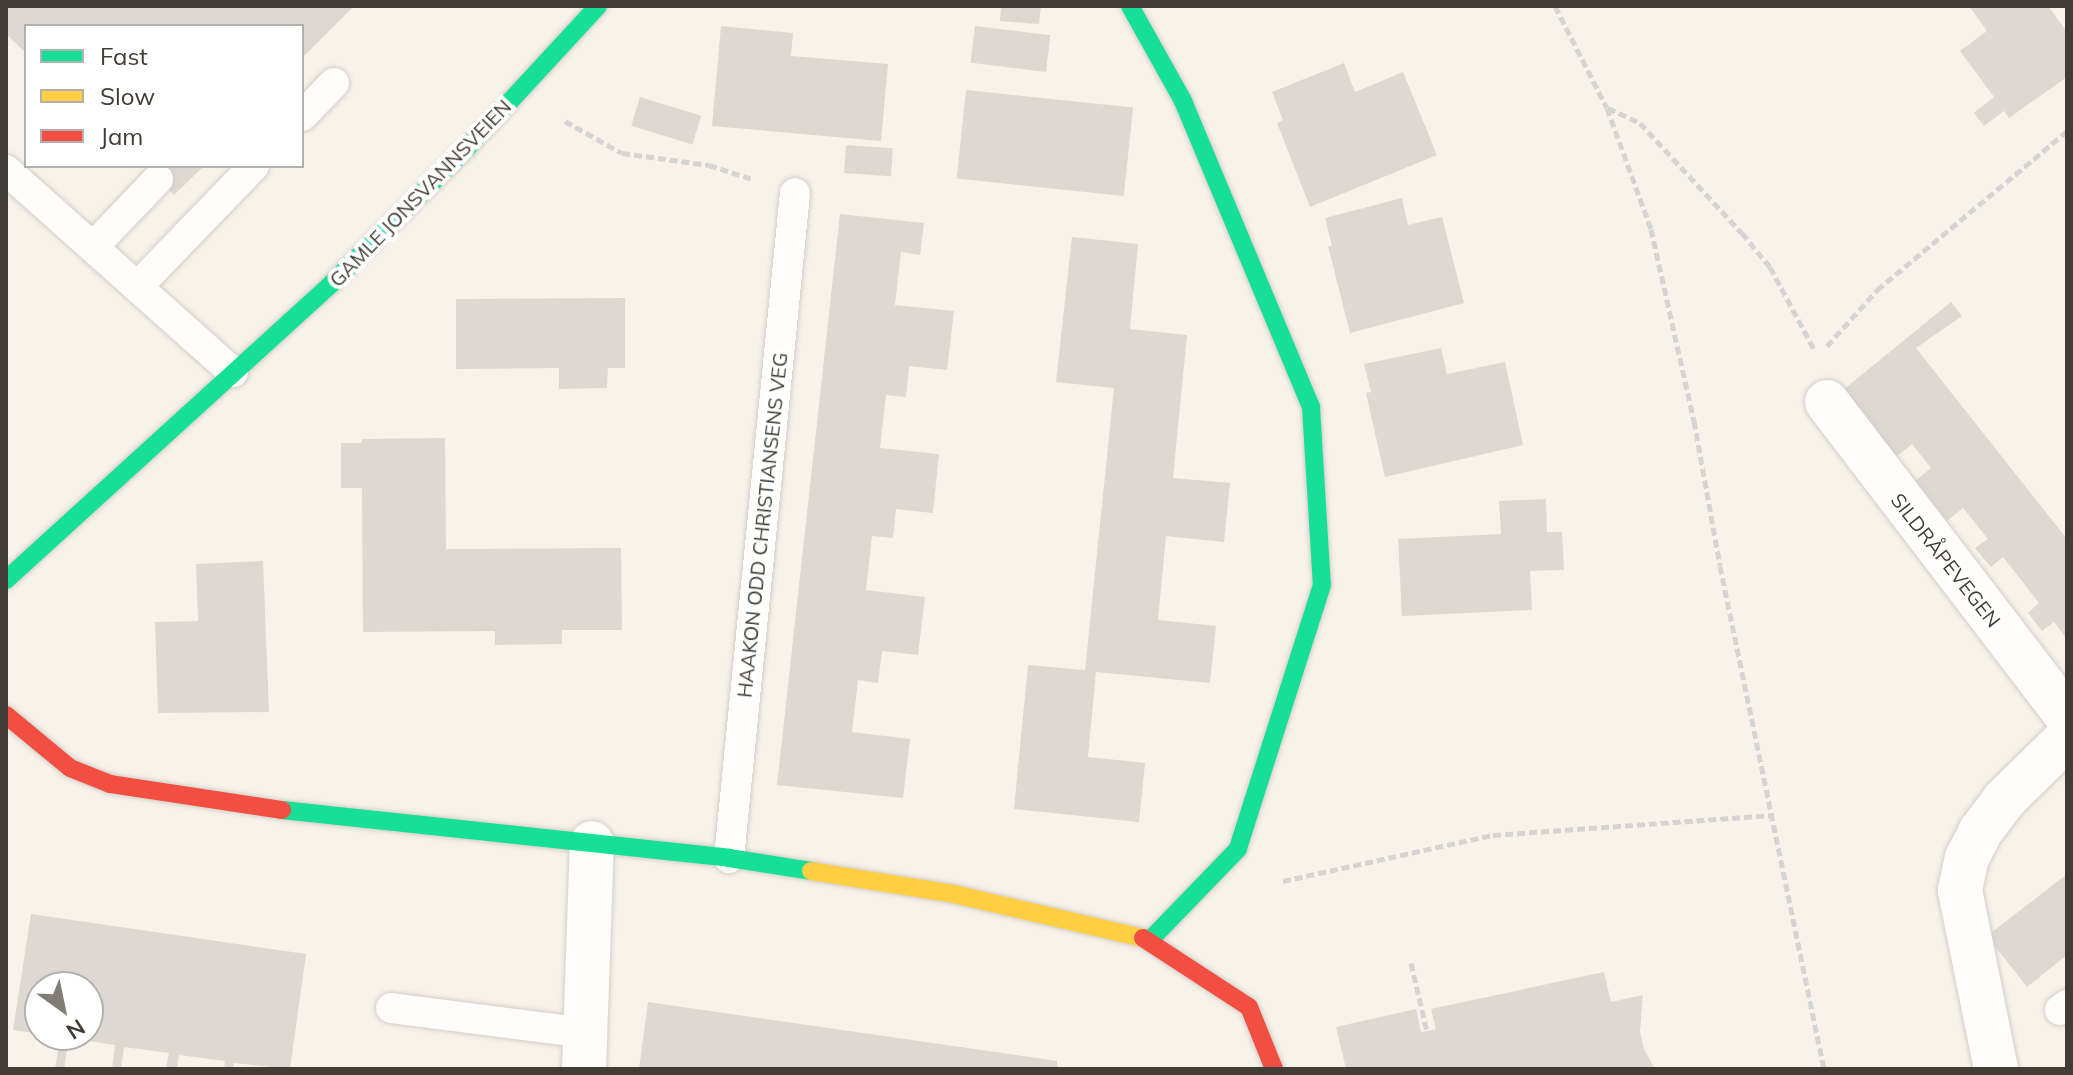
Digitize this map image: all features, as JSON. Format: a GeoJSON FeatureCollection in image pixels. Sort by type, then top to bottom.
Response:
{"type":"FeatureCollection","features":[{"type":"Feature","properties":{"kind":"street","name":"GAMLE JONSVANNSVEIEN"},"geometry":{"type":"LineString","coordinates":[[6,580],[332,283],[466,149],[598,6]]}},
{"type":"Feature","properties":{"kind":"street"},"geometry":{"type":"LineString","coordinates":[[1130,6],[1183,101],[1311,407],[1322,585],[1238,849],[1150,940]]}},
{"type":"Feature","properties":{"kind":"street","name":"SILDRÅPEVEGEN"},"geometry":{"type":"LineString","coordinates":[[1827,402],[2067,716]]}},
{"type":"Feature","properties":{"kind":"street"},"geometry":{"type":"LineString","coordinates":[[6,715],[70,768],[110,784],[299,813],[729,858],[954,894],[1150,940],[1249,1007],[1274,1069]]}},
{"type":"Feature","properties":{"kind":"street"},"geometry":{"type":"LineString","coordinates":[[1996,1069],[1960,890],[1967,858],[1980,832],[2014,789],[2067,738]]}},
{"type":"Feature","properties":{"kind":"street"},"geometry":{"type":"LineString","coordinates":[[584,1051],[592,843]]}},
{"type":"Feature","properties":{"kind":"lane"},"geometry":{"type":"LineString","coordinates":[[304,114],[334,83]]}},
{"type":"Feature","properties":{"kind":"lane"},"geometry":{"type":"LineString","coordinates":[[137,287],[252,168]]}},
{"type":"Feature","properties":{"kind":"lane"},"geometry":{"type":"LineString","coordinates":[[6,170],[233,372]]}},
{"type":"Feature","properties":{"kind":"lane"},"geometry":{"type":"LineString","coordinates":[[93,247],[158,179]]}},
{"type":"Feature","properties":{"kind":"lane","name":"HAAKON ODD CHRISTIANSENS VEG"},"geometry":{"type":"LineString","coordinates":[[729,858],[795,193]]}},
{"type":"Feature","properties":{"kind":"lane"},"geometry":{"type":"LineString","coordinates":[[391,1008],[584,1051]]}},
{"type":"Feature","properties":{"kind":"path"},"geometry":{"type":"LineString","coordinates":[[1555,6],[1607,108],[1651,229],[1824,1069]]}},
{"type":"Feature","properties":{"kind":"path"},"geometry":{"type":"LineString","coordinates":[[1607,108],[1640,123],[1742,233],[1770,267],[1812,347],[1821,357],[1843,324],[1877,290],[2067,131]]}},
{"type":"Feature","properties":{"kind":"path"},"geometry":{"type":"LineString","coordinates":[[555,113],[577,130],[622,153],[709,165],[795,193]]}},
{"type":"Feature","properties":{"kind":"path"},"geometry":{"type":"LineString","coordinates":[[1278,882],[1493,835],[1773,815]]}},
{"type":"Feature","properties":{"kind":"path"},"geometry":{"type":"LineString","coordinates":[[1411,963],[1427,1031]]}},
{"type":"Feature","properties":{"kind":"building"},"geometry":{"type":"Polygon","coordinates":[[[6,6],[354,6],[304,56],[304,24],[24,24],[24,51],[6,34],[6,6]]]}},
{"type":"Feature","properties":{"kind":"building"},"geometry":{"type":"Polygon","coordinates":[[[1001,6],[1041,6],[1039,24],[1000,21],[1001,6]]]}},
{"type":"Feature","properties":{"kind":"building"},"geometry":{"type":"Polygon","coordinates":[[[1969,6],[2048,6],[2067,32],[2067,77],[2009,118],[2004,111],[1984,126],[1974,113],[1994,97],[1960,51],[1987,31],[1969,6]]]}},
{"type":"Feature","properties":{"kind":"building"},"geometry":{"type":"Polygon","coordinates":[[[721,26],[793,33],[791,56],[888,64],[881,141],[712,126],[721,26]]]}},
{"type":"Feature","properties":{"kind":"building"},"geometry":{"type":"Polygon","coordinates":[[[975,26],[1050,35],[1046,72],[970,63],[975,26]]]}},
{"type":"Feature","properties":{"kind":"building"},"geometry":{"type":"Polygon","coordinates":[[[1344,63],[1355,92],[1403,72],[1437,155],[1310,207],[1277,123],[1283,120],[1272,92],[1344,63]]]}},
{"type":"Feature","properties":{"kind":"building"},"geometry":{"type":"Polygon","coordinates":[[[966,90],[1133,108],[1124,196],[957,179],[966,90]]]}},
{"type":"Feature","properties":{"kind":"building"},"geometry":{"type":"Polygon","coordinates":[[[640,97],[701,116],[692,144],[631,126],[640,97]]]}},
{"type":"Feature","properties":{"kind":"building"},"geometry":{"type":"Polygon","coordinates":[[[846,145],[893,148],[891,176],[844,173],[846,145]]]}},
{"type":"Feature","properties":{"kind":"building"},"geometry":{"type":"Polygon","coordinates":[[[146,168],[202,168],[174,195],[146,168]]]}},
{"type":"Feature","properties":{"kind":"building"},"geometry":{"type":"Polygon","coordinates":[[[1402,198],[1408,225],[1442,217],[1464,303],[1350,333],[1328,246],[1332,246],[1325,218],[1402,198]]]}},
{"type":"Feature","properties":{"kind":"building"},"geometry":{"type":"Polygon","coordinates":[[[840,214],[924,223],[920,255],[901,252],[895,305],[954,311],[947,370],[909,366],[906,397],[886,395],[880,448],[939,454],[933,513],[896,509],[893,538],[872,536],[866,590],[925,597],[918,655],[882,651],[878,683],[858,680],[852,732],[910,739],[903,798],[777,785],[840,214]]]}},
{"type":"Feature","properties":{"kind":"building"},"geometry":{"type":"Polygon","coordinates":[[[1072,237],[1138,244],[1130,329],[1187,335],[1173,478],[1230,483],[1224,542],[1166,536],[1158,620],[1216,626],[1210,683],[1096,672],[1088,757],[1145,763],[1139,822],[1014,809],[1028,665],[1085,670],[1114,388],[1056,382],[1072,237]]]}},
{"type":"Feature","properties":{"kind":"building"},"geometry":{"type":"Polygon","coordinates":[[[625,298],[625,368],[608,368],[607,388],[559,389],[559,368],[456,369],[456,299],[625,298]]]}},
{"type":"Feature","properties":{"kind":"building"},"geometry":{"type":"Polygon","coordinates":[[[1951,302],[1962,316],[1916,348],[2067,539],[2067,639],[2054,622],[2042,631],[2028,613],[2039,603],[2003,557],[1991,567],[1975,548],[1988,539],[1963,508],[1947,521],[1915,481],[1931,468],[1912,444],[1896,457],[1843,390],[1951,302]]]}},
{"type":"Feature","properties":{"kind":"building"},"geometry":{"type":"Polygon","coordinates":[[[1441,348],[1447,374],[1505,362],[1523,445],[1385,477],[1366,393],[1371,392],[1364,364],[1441,348]]]}},
{"type":"Feature","properties":{"kind":"building"},"geometry":{"type":"Polygon","coordinates":[[[445,438],[446,549],[621,548],[622,630],[562,630],[562,644],[495,645],[495,631],[363,632],[362,488],[341,488],[341,443],[361,443],[362,439],[445,438]]]}},
{"type":"Feature","properties":{"kind":"building"},"geometry":{"type":"Polygon","coordinates":[[[1546,499],[1547,532],[1562,532],[1564,570],[1530,571],[1532,610],[1402,616],[1398,539],[1501,534],[1499,501],[1546,499]]]}},
{"type":"Feature","properties":{"kind":"building"},"geometry":{"type":"Polygon","coordinates":[[[263,561],[269,712],[158,713],[155,622],[198,621],[196,564],[263,561]]]}},
{"type":"Feature","properties":{"kind":"building"},"geometry":{"type":"Polygon","coordinates":[[[2067,874],[2067,955],[2027,987],[1987,936],[2067,874]]]}},
{"type":"Feature","properties":{"kind":"building"},"geometry":{"type":"Polygon","coordinates":[[[31,914],[306,954],[290,1069],[234,1063],[233,1069],[224,1069],[225,1061],[179,1055],[177,1069],[166,1069],[169,1053],[124,1047],[121,1069],[112,1069],[115,1045],[104,1043],[104,971],[24,971],[24,1032],[13,1030],[31,914]]]}},
{"type":"Feature","properties":{"kind":"building"},"geometry":{"type":"Polygon","coordinates":[[[1604,972],[1611,1002],[1643,995],[1640,1032],[1644,1049],[1655,1069],[1346,1069],[1336,1027],[1416,1009],[1421,1032],[1427,1031],[1436,1029],[1431,1009],[1604,972]]]}},
{"type":"Feature","properties":{"kind":"building"},"geometry":{"type":"Polygon","coordinates":[[[648,1002],[1057,1061],[1057,1066],[1063,1069],[639,1069],[648,1002]]]}},
{"type":"Feature","properties":{"kind":"building"},"geometry":{"type":"Polygon","coordinates":[[[58,1051],[67,1051],[64,1069],[55,1069],[58,1051]]]}},
{"type":"Feature","properties":{"kind":"traffic: fast"},"geometry":{"type":"LineString","coordinates":[[6,580],[332,283],[466,149],[598,6]]}},
{"type":"Feature","properties":{"kind":"traffic: fast"},"geometry":{"type":"LineString","coordinates":[[1130,6],[1183,101],[1311,407],[1322,585],[1238,849],[1150,940]]}},
{"type":"Feature","properties":{"kind":"traffic: fast"},"geometry":{"type":"LineString","coordinates":[[282,810],[729,858],[811,871]]}},
{"type":"Feature","properties":{"kind":"traffic: slow"},"geometry":{"type":"LineString","coordinates":[[811,871],[954,894],[1143,938]]}},
{"type":"Feature","properties":{"kind":"traffic: jam"},"geometry":{"type":"LineString","coordinates":[[6,715],[70,768],[110,784],[282,810]]}},
{"type":"Feature","properties":{"kind":"traffic: jam"},"geometry":{"type":"LineString","coordinates":[[1143,938],[1249,1007],[1274,1069]]}}]}
